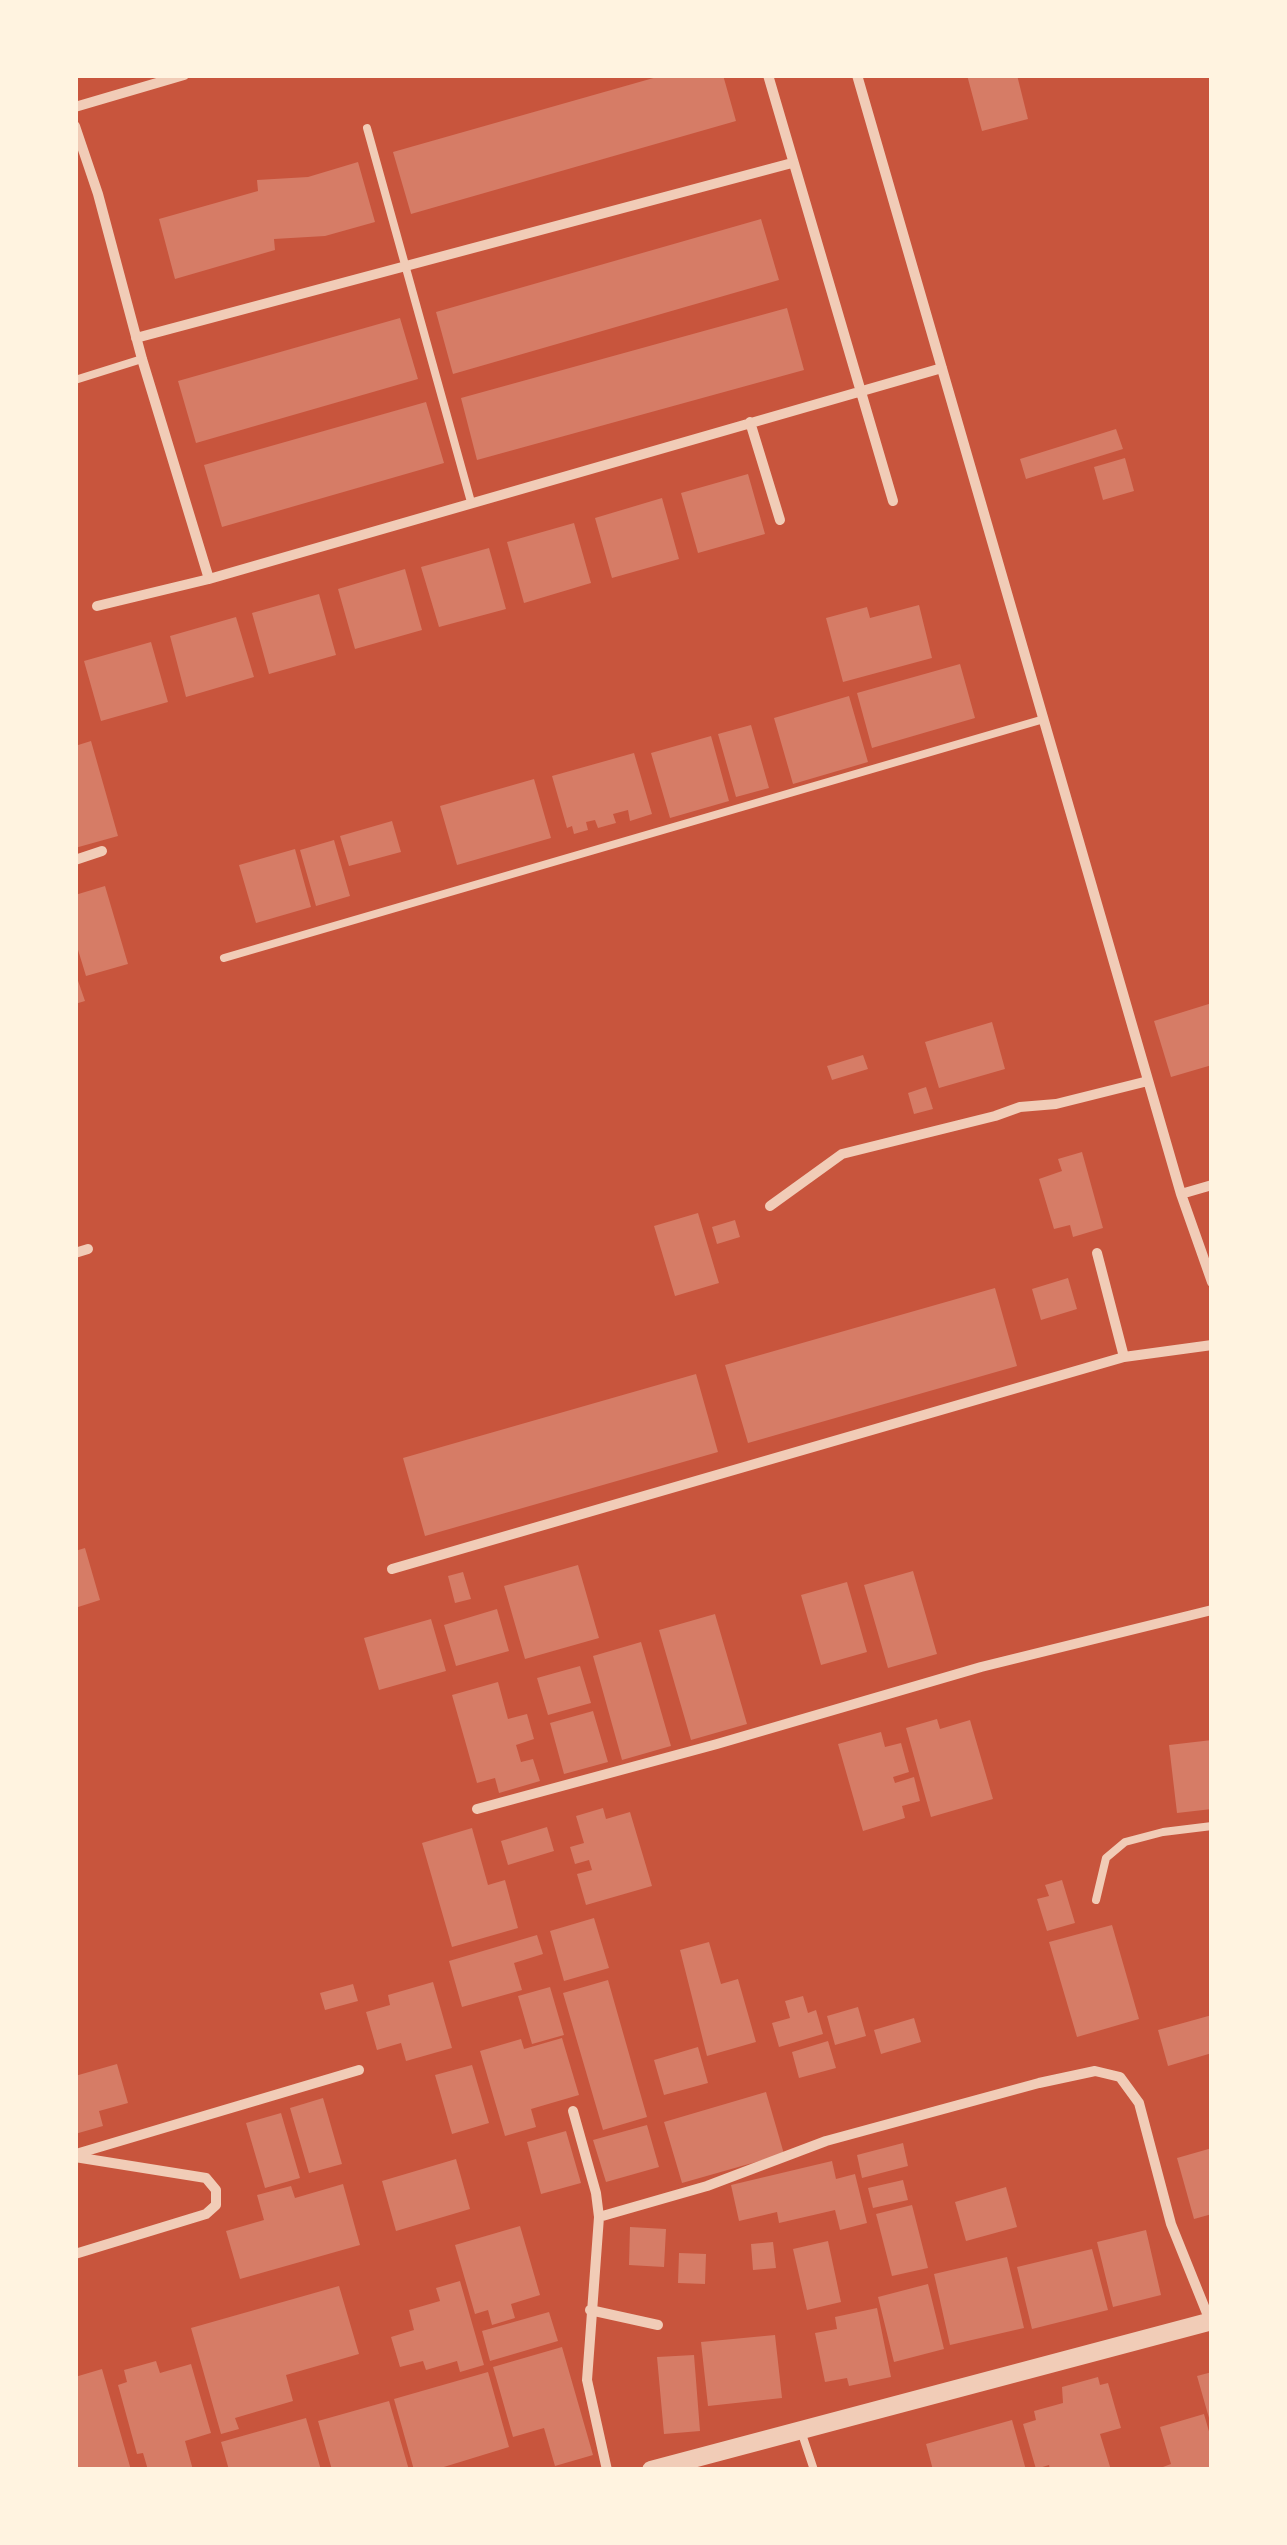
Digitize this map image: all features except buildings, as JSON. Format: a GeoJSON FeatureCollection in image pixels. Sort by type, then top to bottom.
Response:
{"type":"FeatureCollection","features":[{"type":"Feature","properties":{"kind":"street"},"geometry":{"type":"LineString","coordinates":[[75,106],[184,75]]}},
{"type":"Feature","properties":{"kind":"street"},"geometry":{"type":"LineString","coordinates":[[768,75],[894,501]]}},
{"type":"Feature","properties":{"kind":"street"},"geometry":{"type":"LineString","coordinates":[[857,75],[1181,1194],[1212,1282]]}},
{"type":"Feature","properties":{"kind":"street"},"geometry":{"type":"LineString","coordinates":[[75,126],[210,579]]}},
{"type":"Feature","properties":{"kind":"street"},"geometry":{"type":"LineString","coordinates":[[136,338],[792,162]]}},
{"type":"Feature","properties":{"kind":"street"},"geometry":{"type":"LineString","coordinates":[[97,606],[210,579],[942,368]]}},
{"type":"Feature","properties":{"kind":"street"},"geometry":{"type":"LineString","coordinates":[[750,422],[780,520]]}},
{"type":"Feature","properties":{"kind":"street"},"geometry":{"type":"LineString","coordinates":[[75,860],[102,851]]}},
{"type":"Feature","properties":{"kind":"street"},"geometry":{"type":"LineString","coordinates":[[770,1206],[842,1154],[1020,1107],[1056,1104],[1148,1080]]}},
{"type":"Feature","properties":{"kind":"street"},"geometry":{"type":"LineString","coordinates":[[1181,1194],[1212,1185]]}},
{"type":"Feature","properties":{"kind":"street"},"geometry":{"type":"LineString","coordinates":[[75,1252],[88,1249]]}},
{"type":"Feature","properties":{"kind":"street"},"geometry":{"type":"LineString","coordinates":[[1096,1253],[1124,1356]]}},
{"type":"Feature","properties":{"kind":"street"},"geometry":{"type":"LineString","coordinates":[[392,1568],[1124,1356],[1212,1346]]}},
{"type":"Feature","properties":{"kind":"street"},"geometry":{"type":"LineString","coordinates":[[476,1808],[717,1744],[981,1667],[1212,1610]]}},
{"type":"Feature","properties":{"kind":"street"},"geometry":{"type":"LineString","coordinates":[[75,2156],[360,2070]]}},
{"type":"Feature","properties":{"kind":"street"},"geometry":{"type":"LineString","coordinates":[[598,2217],[707,2186],[826,2141],[1096,2071],[1120,2077],[1139,2104],[1172,2224],[1211,2321],[652,2470]]}},
{"type":"Feature","properties":{"kind":"street"},"geometry":{"type":"LineString","coordinates":[[574,2111],[596,2193],[598,2217],[587,2380],[607,2470]]}},
{"type":"Feature","properties":{"kind":"street"},"geometry":{"type":"LineString","coordinates":[[75,2156],[206,2178],[216,2190],[216,2205],[206,2214],[75,2254]]}},
{"type":"Feature","properties":{"kind":"street"},"geometry":{"type":"LineString","coordinates":[[590,2310],[658,2325]]}},
{"type":"Feature","properties":{"kind":"lane"},"geometry":{"type":"LineString","coordinates":[[367,128],[471,502]]}},
{"type":"Feature","properties":{"kind":"lane"},"geometry":{"type":"LineString","coordinates":[[75,380],[142,359]]}},
{"type":"Feature","properties":{"kind":"lane"},"geometry":{"type":"LineString","coordinates":[[224,958],[1044,719]]}},
{"type":"Feature","properties":{"kind":"lane"},"geometry":{"type":"LineString","coordinates":[[1096,1900],[1106,1858],[1125,1842],[1212,1826]]}},
{"type":"Feature","properties":{"kind":"lane"},"geometry":{"type":"LineString","coordinates":[[801,2431],[814,2470]]}}]}
